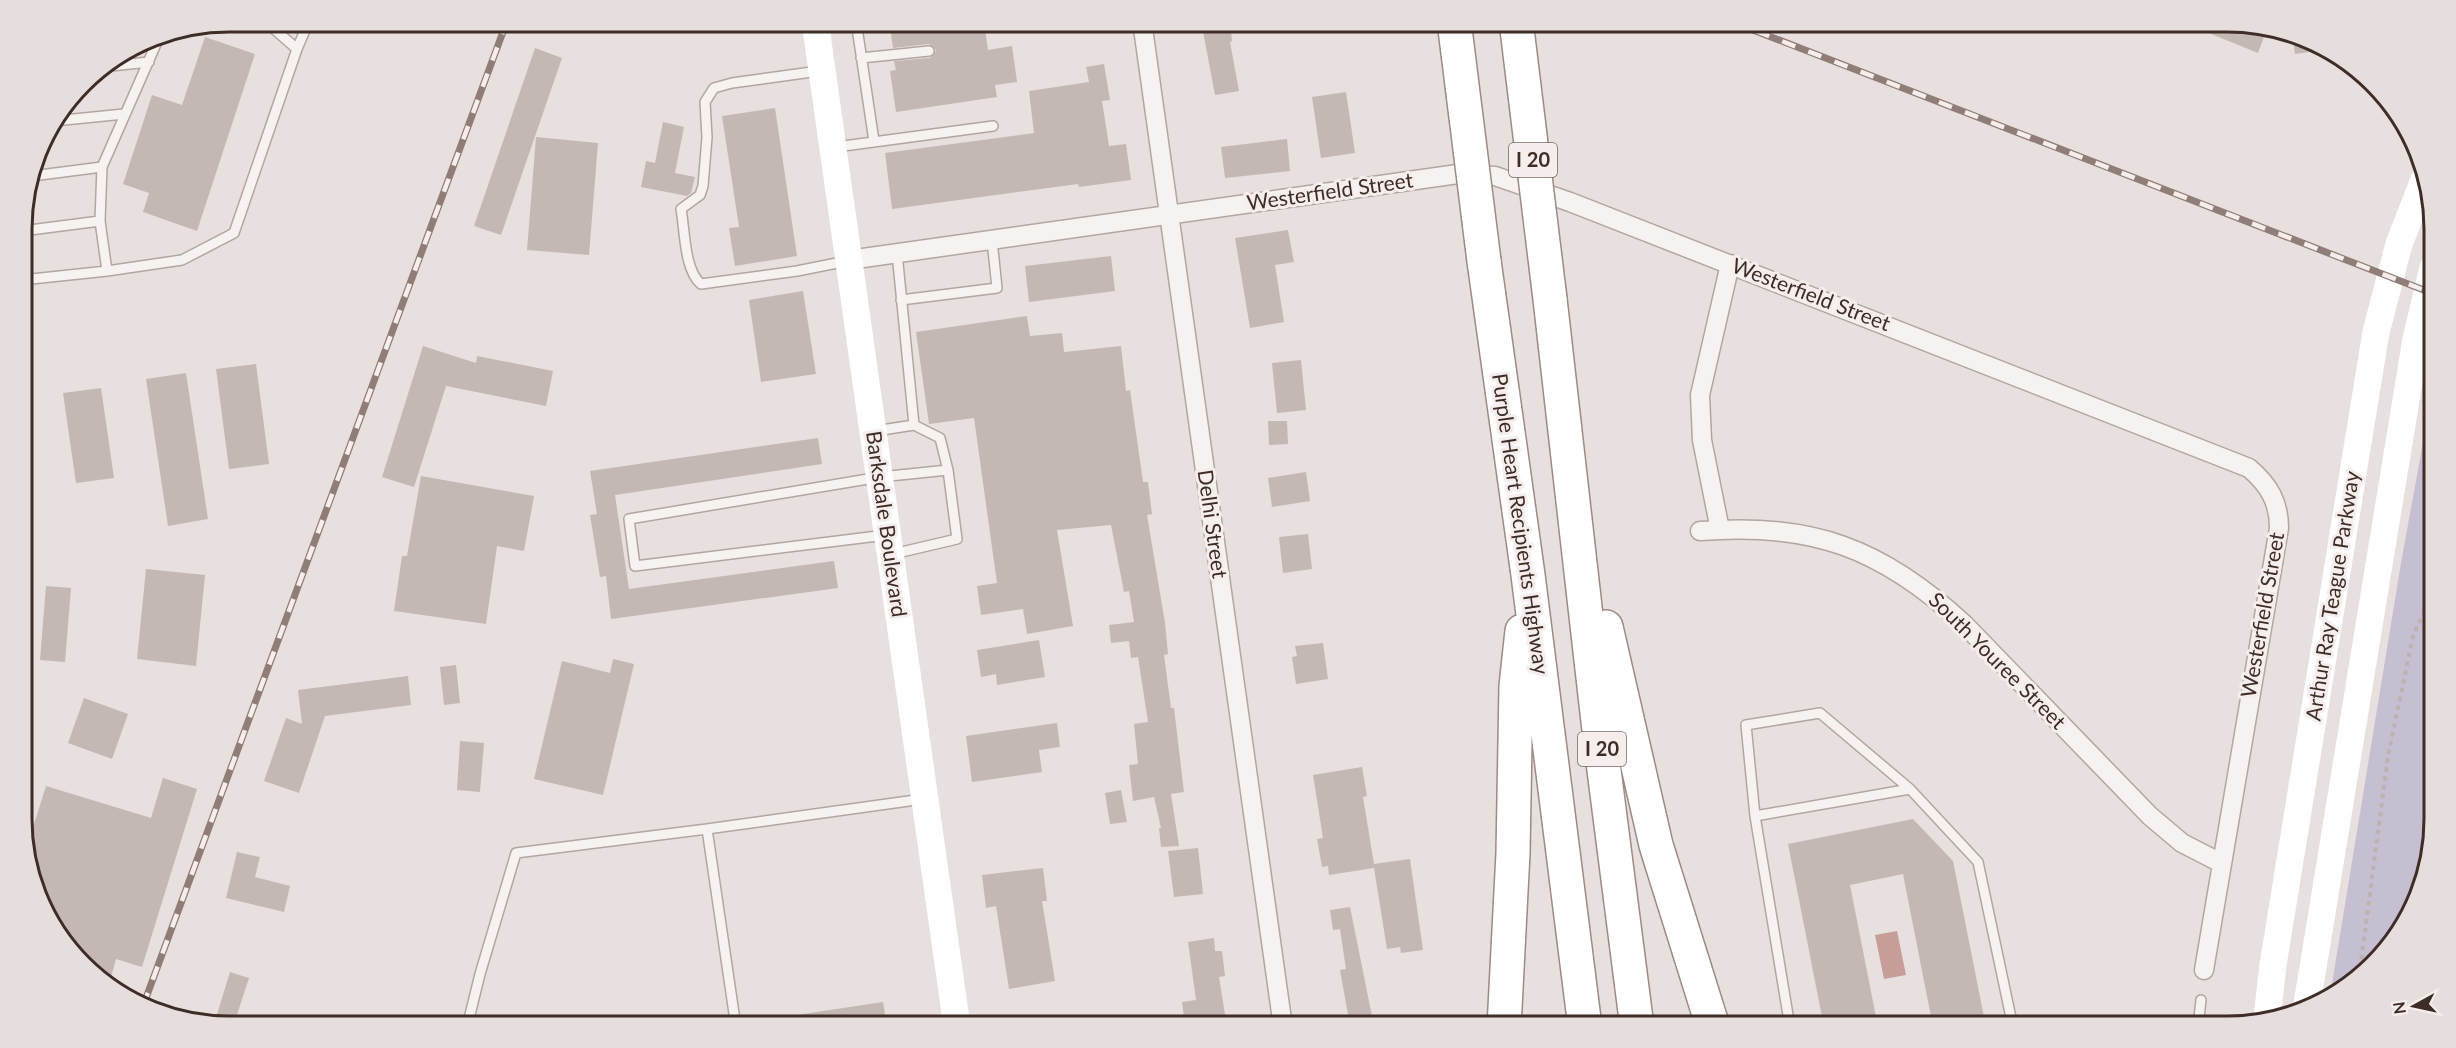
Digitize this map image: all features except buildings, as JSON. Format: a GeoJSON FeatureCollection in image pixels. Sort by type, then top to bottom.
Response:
{"type":"FeatureCollection","features":[{"type":"Feature","properties":{"kind":"highway","name":"Purple Heart Recipients Highway"},"geometry":{"type":"LineString","coordinates":[[1455,32],[1484,261],[1528,575],[1584,1016]]}},
{"type":"Feature","properties":{"kind":"highway","name":"I 20"},"geometry":{"type":"LineString","coordinates":[[1517,32],[1636,1016]]}},
{"type":"Feature","properties":{"kind":"highway"},"geometry":{"type":"LineString","coordinates":[[1571,470],[1656,845],[1710,1016]]}},
{"type":"Feature","properties":{"kind":"highway"},"geometry":{"type":"LineString","coordinates":[[1505,1016],[1514,836],[1516,686],[1528,575]]}},
{"type":"Feature","properties":{"kind":"street","name":"Barksdale Boulevard"},"geometry":{"type":"LineString","coordinates":[[817,32],[955,1016]]}},
{"type":"Feature","properties":{"kind":"street","name":"Delhi Street"},"geometry":{"type":"LineString","coordinates":[[1144,32],[1281,1016]]}},
{"type":"Feature","properties":{"kind":"street","name":"Westerfield Street"},"geometry":{"type":"LineString","coordinates":[[849,260],[1458,174],[1486,174],[1570,202],[2249,468],[2267,486],[2277,507],[2279,528],[2204,970]]}},
{"type":"Feature","properties":{"kind":"street","name":"Arthur Ray Teague Parkway"},"geometry":{"type":"LineString","coordinates":[[2268,1013],[2275,953],[2376,332],[2399,244],[2420,189]]}},
{"type":"Feature","properties":{"kind":"street"},"geometry":{"type":"LineString","coordinates":[[1720,530],[1702,440],[1700,395],[1730,264]]}},
{"type":"Feature","properties":{"kind":"street","name":"Arthur Ray Teague Parkway"},"geometry":{"type":"LineString","coordinates":[[2308,999],[2416,339],[2424,306]]}},
{"type":"Feature","properties":{"kind":"street","name":"South Youree Street"},"geometry":{"type":"LineString","coordinates":[[1700,531],[1765,529],[1820,538],[1867,555],[1917,585],[1964,624],[2155,821],[2182,843],[2221,863]]}},
{"type":"Feature","properties":{"kind":"lane"},"geometry":{"type":"LineString","coordinates":[[278,32],[297,49]]}},
{"type":"Feature","properties":{"kind":"lane"},"geometry":{"type":"LineString","coordinates":[[32,279],[182,260],[234,233],[304,32]]}},
{"type":"Feature","properties":{"kind":"lane"},"geometry":{"type":"LineString","coordinates":[[857,32],[874,141]]}},
{"type":"Feature","properties":{"kind":"lane"},"geometry":{"type":"LineString","coordinates":[[107,271],[100,221],[102,167],[156,46]]}},
{"type":"Feature","properties":{"kind":"lane"},"geometry":{"type":"LineString","coordinates":[[861,58],[929,51]]}},
{"type":"Feature","properties":{"kind":"lane"},"geometry":{"type":"LineString","coordinates":[[119,65],[149,62]]}},
{"type":"Feature","properties":{"kind":"lane"},"geometry":{"type":"LineString","coordinates":[[822,70],[732,83],[714,88],[705,102],[707,137],[703,186],[700,195],[681,209],[690,269],[695,279],[701,284],[797,271],[849,260]]}},
{"type":"Feature","properties":{"kind":"lane"},"geometry":{"type":"LineString","coordinates":[[65,120],[124,114]]}},
{"type":"Feature","properties":{"kind":"lane"},"geometry":{"type":"LineString","coordinates":[[833,147],[993,126]]}},
{"type":"Feature","properties":{"kind":"lane"},"geometry":{"type":"LineString","coordinates":[[39,175],[102,167]]}},
{"type":"Feature","properties":{"kind":"lane"},"geometry":{"type":"LineString","coordinates":[[32,230],[100,221]]}},
{"type":"Feature","properties":{"kind":"lane"},"geometry":{"type":"LineString","coordinates":[[901,300],[997,288],[992,240]]}},
{"type":"Feature","properties":{"kind":"lane"},"geometry":{"type":"LineString","coordinates":[[897,253],[914,425]]}},
{"type":"Feature","properties":{"kind":"lane"},"geometry":{"type":"LineString","coordinates":[[873,432],[914,425],[940,438],[948,471],[957,538],[635,566],[629,519],[880,477],[948,471]]}},
{"type":"Feature","properties":{"kind":"lane"},"geometry":{"type":"LineString","coordinates":[[1788,1016],[1755,816],[1746,725],[1820,713],[1910,789],[1978,862],[2011,1016]]}},
{"type":"Feature","properties":{"kind":"lane"},"geometry":{"type":"LineString","coordinates":[[1755,816],[1910,789]]}},
{"type":"Feature","properties":{"kind":"lane"},"geometry":{"type":"LineString","coordinates":[[470,1016],[516,853],[925,798]]}},
{"type":"Feature","properties":{"kind":"lane"},"geometry":{"type":"LineString","coordinates":[[707,829],[734,1016]]}},
{"type":"Feature","properties":{"kind":"lane"},"geometry":{"type":"LineString","coordinates":[[2199,1016],[2201,1000]]}},
{"type":"Feature","properties":{"kind":"path"},"geometry":{"type":"LineString","coordinates":[[2361,964],[2388,756],[2413,636],[2424,612]]}},
{"type":"Feature","properties":{"kind":"shaded area"},"geometry":{"type":"Polygon","coordinates":[[[2424,437],[2424,832],[2421,858],[2410,895],[2391,929],[2376,949],[2357,968],[2332,986],[2424,437]]]}},
{"type":"Feature","properties":{"kind":"shaded area"},"geometry":{"type":"Polygon","coordinates":[[[1897,931],[1906,975],[1884,979],[1875,935],[1897,931]]]}},
{"type":"Feature","properties":{"kind":"railway"},"geometry":{"type":"LineString","coordinates":[[146,998],[503,32]]}},
{"type":"Feature","properties":{"kind":"railway"},"geometry":{"type":"LineString","coordinates":[[1758,32],[2424,290]]}}]}
